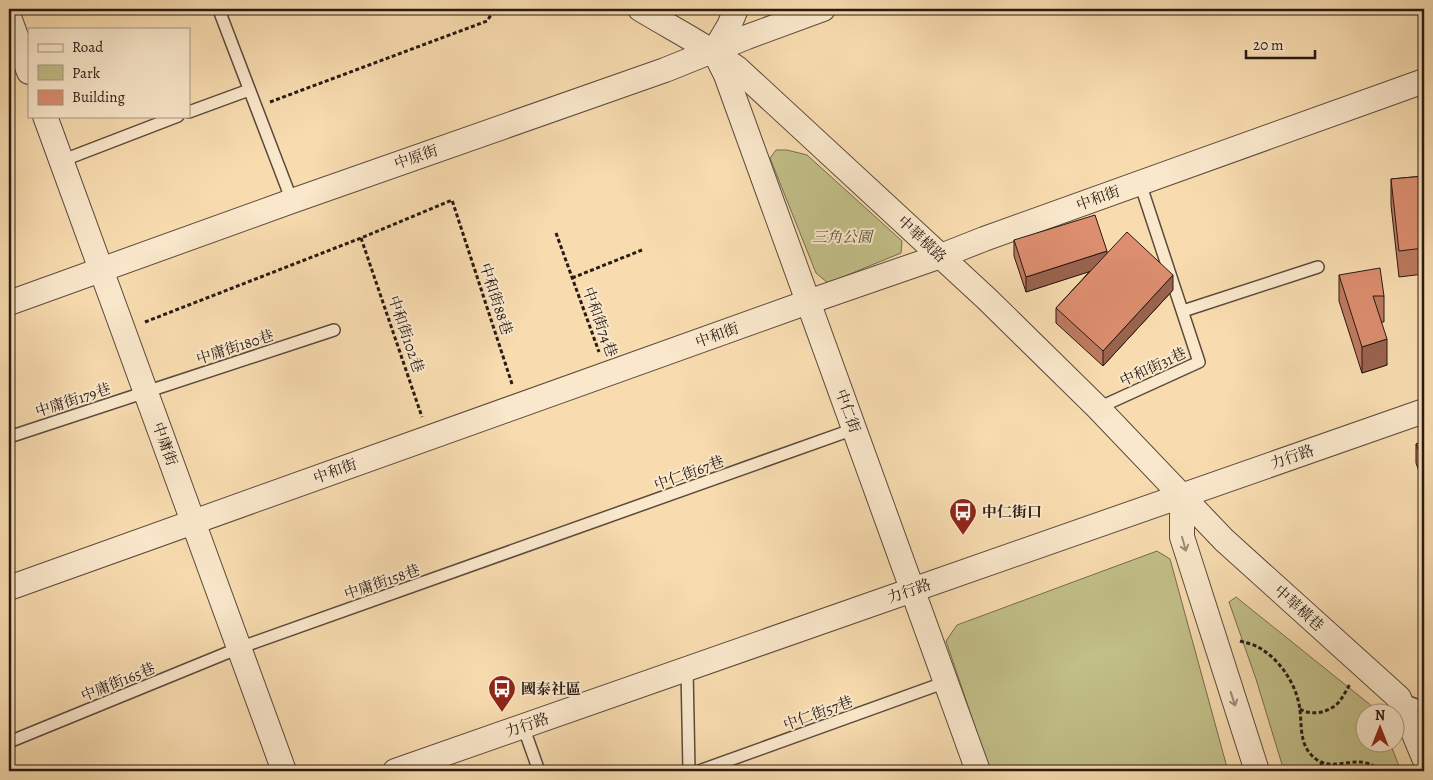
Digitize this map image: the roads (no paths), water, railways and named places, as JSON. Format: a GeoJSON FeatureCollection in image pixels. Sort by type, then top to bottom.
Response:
{"type":"FeatureCollection","features":[{"type":"Feature","properties":{"kind":"street"},"geometry":{"type":"LineString","coordinates":[[9,11],[14,9]]}},
{"type":"Feature","properties":{"kind":"street","name":"中華橫路"},"geometry":{"type":"LineString","coordinates":[[640,9],[738,68],[987,299],[1098,408],[1182,495]]}},
{"type":"Feature","properties":{"kind":"street"},"geometry":{"type":"LineString","coordinates":[[714,52],[729,26],[736,9]]}},
{"type":"Feature","properties":{"kind":"street","name":"中原街"},"geometry":{"type":"LineString","coordinates":[[9,303],[665,70],[823,9]]}},
{"type":"Feature","properties":{"kind":"street"},"geometry":{"type":"LineString","coordinates":[[9,18],[28,69]]}},
{"type":"Feature","properties":{"kind":"street","name":"中仁街"},"geometry":{"type":"LineString","coordinates":[[714,52],[726,75],[978,771]]}},
{"type":"Feature","properties":{"kind":"street","name":"中和街"},"geometry":{"type":"LineString","coordinates":[[9,588],[941,256],[993,235],[1424,81]]}},
{"type":"Feature","properties":{"kind":"street","name":"中庸街"},"geometry":{"type":"LineString","coordinates":[[46,118],[284,771]]}},
{"type":"Feature","properties":{"kind":"street","name":"力行路"},"geometry":{"type":"LineString","coordinates":[[395,771],[1424,411]]}},
{"type":"Feature","properties":{"kind":"street"},"geometry":{"type":"LineString","coordinates":[[1182,495],[1182,537],[1257,771]]}},
{"type":"Feature","properties":{"kind":"street","name":"中華橫巷"},"geometry":{"type":"LineString","coordinates":[[1182,495],[1224,540],[1399,698]]}},
{"type":"Feature","properties":{"kind":"street"},"geometry":{"type":"LineString","coordinates":[[1399,698],[1424,758]]}},
{"type":"Feature","properties":{"kind":"lane"},"geometry":{"type":"LineString","coordinates":[[219,10],[292,201]]}},
{"type":"Feature","properties":{"kind":"lane"},"geometry":{"type":"LineString","coordinates":[[190,112],[249,90]]}},
{"type":"Feature","properties":{"kind":"lane"},"geometry":{"type":"LineString","coordinates":[[61,161],[173,118]]}},
{"type":"Feature","properties":{"kind":"lane","name":"中和街31巷"},"geometry":{"type":"LineString","coordinates":[[1098,408],[1199,362],[1140,183]]}},
{"type":"Feature","properties":{"kind":"lane"},"geometry":{"type":"LineString","coordinates":[[1183,311],[1318,267]]}},
{"type":"Feature","properties":{"kind":"lane","name":"中庸街180巷"},"geometry":{"type":"LineString","coordinates":[[146,392],[334,330]]}},
{"type":"Feature","properties":{"kind":"lane","name":"中庸街179巷"},"geometry":{"type":"LineString","coordinates":[[9,437],[146,392]]}},
{"type":"Feature","properties":{"kind":"lane","name":"中仁街67巷"},"geometry":{"type":"LineString","coordinates":[[534,544],[854,430]]}},
{"type":"Feature","properties":{"kind":"lane","name":"中庸街158巷"},"geometry":{"type":"LineString","coordinates":[[239,648],[534,544]]}},
{"type":"Feature","properties":{"kind":"lane","name":"中庸街165巷"},"geometry":{"type":"LineString","coordinates":[[9,742],[239,648]]}},
{"type":"Feature","properties":{"kind":"lane"},"geometry":{"type":"LineString","coordinates":[[687,669],[689,771]]}},
{"type":"Feature","properties":{"kind":"lane","name":"中仁街57巷"},"geometry":{"type":"LineString","coordinates":[[699,771],[946,682]]}},
{"type":"Feature","properties":{"kind":"lane","name":"中華橫巷"},"geometry":{"type":"LineString","coordinates":[[1399,698],[1424,708]]}},
{"type":"Feature","properties":{"kind":"lane"},"geometry":{"type":"LineString","coordinates":[[523,726],[539,771]]}},
{"type":"Feature","properties":{"kind":"place","name":"中仁街口"},"geometry":{"type":"Point","coordinates":[963,536]}},
{"type":"Feature","properties":{"kind":"place","name":"國泰社區"},"geometry":{"type":"Point","coordinates":[502,713]}},
{"type":"Feature","properties":{"kind":"park label","name":"三角公園"},"geometry":{"type":"Point","coordinates":[842,237]}}]}
